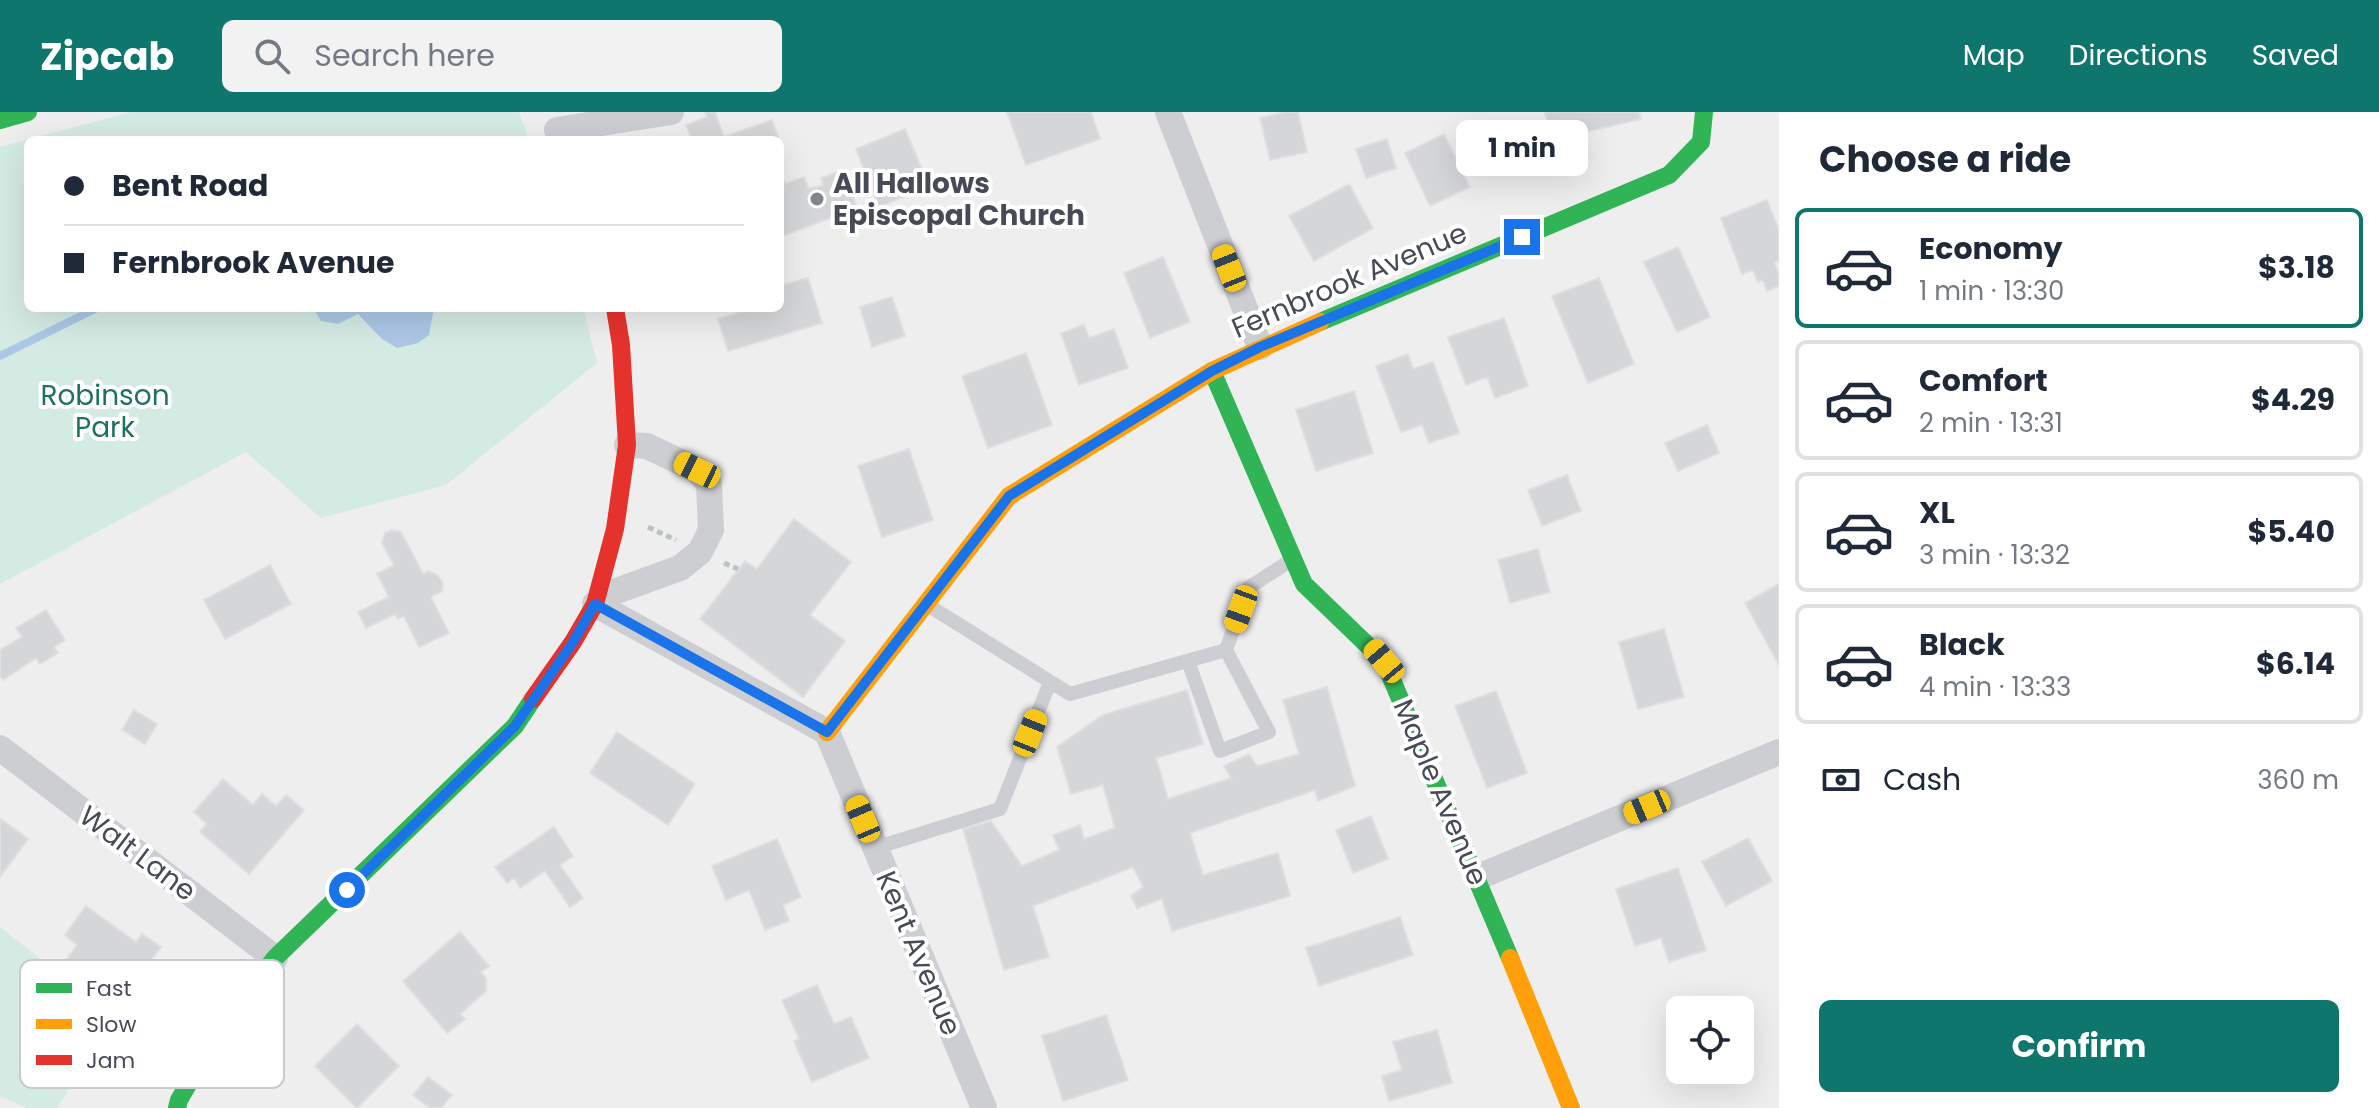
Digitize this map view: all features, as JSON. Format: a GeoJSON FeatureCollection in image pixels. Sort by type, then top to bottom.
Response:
{"type":"FeatureCollection","features":[{"type":"Feature","properties":{"kind":"street"},"geometry":{"type":"LineString","coordinates":[[556,127],[671,112]]}},
{"type":"Feature","properties":{"kind":"street"},"geometry":{"type":"LineString","coordinates":[[1168,112],[1260,347]]}},
{"type":"Feature","properties":{"kind":"street","name":"Fernbrook Avenue"},"geometry":{"type":"LineString","coordinates":[[827,732],[1009,496],[1212,371],[1260,347],[1669,175],[1701,142],[1704,112]]}},
{"type":"Feature","properties":{"kind":"street"},"geometry":{"type":"LineString","coordinates":[[275,958],[515,726],[573,642],[595,604],[615,529],[627,445],[621,345],[616,312]]}},
{"type":"Feature","properties":{"kind":"street","name":"Maple Avenue"},"geometry":{"type":"LineString","coordinates":[[1212,371],[1304,584],[1321,603],[1365,638],[1384,661],[1478,877],[1571,1108]]}},
{"type":"Feature","properties":{"kind":"street"},"geometry":{"type":"LineString","coordinates":[[595,604],[611,593],[680,568],[700,552],[711,530],[709,484],[697,470],[647,446],[627,445]]}},
{"type":"Feature","properties":{"kind":"street"},"geometry":{"type":"LineString","coordinates":[[595,604],[827,732]]}},
{"type":"Feature","properties":{"kind":"street","name":"Kent Avenue"},"geometry":{"type":"LineString","coordinates":[[827,732],[984,1108]]}},
{"type":"Feature","properties":{"kind":"street","name":"Walt Lane"},"geometry":{"type":"LineString","coordinates":[[0,748],[275,958]]}},
{"type":"Feature","properties":{"kind":"street"},"geometry":{"type":"LineString","coordinates":[[1478,877],[1779,752]]}},
{"type":"Feature","properties":{"kind":"street"},"geometry":{"type":"LineString","coordinates":[[177,1108],[186,1088]]}},
{"type":"Feature","properties":{"kind":"lane"},"geometry":{"type":"LineString","coordinates":[[1188,661],[1220,751],[1269,732],[1226,650],[1248,588],[1293,559]]}},
{"type":"Feature","properties":{"kind":"lane"},"geometry":{"type":"LineString","coordinates":[[926,604],[1070,694],[1226,650]]}},
{"type":"Feature","properties":{"kind":"lane"},"geometry":{"type":"LineString","coordinates":[[875,848],[1000,809],[1050,682]]}},
{"type":"Feature","properties":{"kind":"green space","name":"Robinson Park"},"geometry":{"type":"Polygon","coordinates":[[[131,112],[519,112],[528,136],[41,136],[131,112]]]}},
{"type":"Feature","properties":{"kind":"green space","name":"Robinson Park"},"geometry":{"type":"Polygon","coordinates":[[[24,141],[24,312],[584,312],[597,363],[446,485],[321,518],[246,452],[0,584],[0,147],[24,141]]]}},
{"type":"Feature","properties":{"kind":"green space"},"geometry":{"type":"Polygon","coordinates":[[[0,927],[42,960],[20,960],[20,1088],[70,1088],[57,1108],[26,1108],[0,1096],[0,927]]]}},
{"type":"Feature","properties":{"kind":"water"},"geometry":{"type":"Polygon","coordinates":[[[315,312],[433,312],[429,335],[418,343],[397,348],[382,339],[358,314],[338,324],[321,321],[315,312]]]}},
{"type":"Feature","properties":{"kind":"building","name":"All Hallows Episcopal Church"},"geometry":{"type":"Polygon","coordinates":[[[705,112],[715,112],[724,136],[690,136],[686,125],[707,117],[705,112]]]}},
{"type":"Feature","properties":{"kind":"building"},"geometry":{"type":"Polygon","coordinates":[[[1007,112],[1091,112],[1100,139],[1026,165],[1007,112]]]}},
{"type":"Feature","properties":{"kind":"building"},"geometry":{"type":"Polygon","coordinates":[[[1298,112],[1307,152],[1270,160],[1260,118],[1298,112]]]}},
{"type":"Feature","properties":{"kind":"building"},"geometry":{"type":"Polygon","coordinates":[[[1545,112],[1639,112],[1641,119],[1552,140],[1545,112]]]}},
{"type":"Feature","properties":{"kind":"building","name":"All Hallows Episcopal Church"},"geometry":{"type":"Polygon","coordinates":[[[772,120],[778,136],[727,136],[772,120]]]}},
{"type":"Feature","properties":{"kind":"building"},"geometry":{"type":"Polygon","coordinates":[[[905,129],[929,186],[879,207],[856,149],[905,129]]]}},
{"type":"Feature","properties":{"kind":"building"},"geometry":{"type":"Polygon","coordinates":[[[1444,134],[1470,187],[1430,206],[1405,153],[1444,134]]]}},
{"type":"Feature","properties":{"kind":"building"},"geometry":{"type":"Polygon","coordinates":[[[1387,139],[1396,168],[1366,178],[1356,149],[1387,139]]]}},
{"type":"Feature","properties":{"kind":"building","name":"All Hallows Episcopal Church"},"geometry":{"type":"Polygon","coordinates":[[[843,170],[857,208],[784,235],[784,181],[785,184],[804,177],[809,189],[823,185],[821,178],[843,170]]]}},
{"type":"Feature","properties":{"kind":"building"},"geometry":{"type":"Polygon","coordinates":[[[1349,184],[1373,228],[1314,261],[1289,216],[1349,184]]]}},
{"type":"Feature","properties":{"kind":"building"},"geometry":{"type":"Polygon","coordinates":[[[1767,200],[1779,230],[1779,261],[1774,263],[1779,274],[1779,286],[1767,291],[1763,280],[1758,282],[1753,270],[1742,274],[1721,218],[1767,200]]]}},
{"type":"Feature","properties":{"kind":"building"},"geometry":{"type":"Polygon","coordinates":[[[1678,247],[1710,317],[1677,332],[1644,262],[1678,247]]]}},
{"type":"Feature","properties":{"kind":"building"},"geometry":{"type":"Polygon","coordinates":[[[1163,257],[1190,322],[1150,338],[1124,273],[1163,257]]]}},
{"type":"Feature","properties":{"kind":"building"},"geometry":{"type":"Polygon","coordinates":[[[808,278],[822,323],[728,351],[718,319],[741,312],[784,312],[784,285],[808,278]]]}},
{"type":"Feature","properties":{"kind":"building"},"geometry":{"type":"Polygon","coordinates":[[[1599,278],[1634,364],[1588,383],[1552,296],[1599,278]]]}},
{"type":"Feature","properties":{"kind":"building"},"geometry":{"type":"Polygon","coordinates":[[[892,297],[905,336],[872,347],[860,307],[892,297]]]}},
{"type":"Feature","properties":{"kind":"building"},"geometry":{"type":"Polygon","coordinates":[[[1504,318],[1528,386],[1495,398],[1487,377],[1466,385],[1448,337],[1504,318]]]}},
{"type":"Feature","properties":{"kind":"building"},"geometry":{"type":"Polygon","coordinates":[[[1084,325],[1089,338],[1114,329],[1128,368],[1079,385],[1061,333],[1084,325]]]}},
{"type":"Feature","properties":{"kind":"building"},"geometry":{"type":"Polygon","coordinates":[[[1026,353],[1052,425],[988,448],[962,376],[1026,353]]]}},
{"type":"Feature","properties":{"kind":"building"},"geometry":{"type":"Polygon","coordinates":[[[1408,354],[1413,369],[1433,362],[1459,433],[1429,443],[1422,425],[1401,432],[1376,366],[1408,354]]]}},
{"type":"Feature","properties":{"kind":"building"},"geometry":{"type":"Polygon","coordinates":[[[1354,391],[1373,453],[1316,471],[1296,410],[1354,391]]]}},
{"type":"Feature","properties":{"kind":"building"},"geometry":{"type":"Polygon","coordinates":[[[1707,425],[1719,453],[1678,471],[1665,443],[1707,425]]]}},
{"type":"Feature","properties":{"kind":"building"},"geometry":{"type":"Polygon","coordinates":[[[909,449],[933,520],[882,537],[858,466],[909,449]]]}},
{"type":"Feature","properties":{"kind":"building"},"geometry":{"type":"Polygon","coordinates":[[[1567,475],[1581,511],[1542,526],[1528,490],[1567,475]]]}},
{"type":"Feature","properties":{"kind":"building"},"geometry":{"type":"Polygon","coordinates":[[[794,519],[851,562],[810,615],[845,641],[803,697],[700,619],[745,561],[757,569],[794,519]]]}},
{"type":"Feature","properties":{"kind":"building"},"geometry":{"type":"Polygon","coordinates":[[[392,530],[401,532],[423,574],[429,571],[443,583],[442,591],[431,597],[449,633],[419,647],[404,616],[398,619],[395,614],[366,628],[358,612],[389,597],[377,574],[394,565],[382,543],[385,533],[392,530]]]}},
{"type":"Feature","properties":{"kind":"building"},"geometry":{"type":"Polygon","coordinates":[[[1538,549],[1550,592],[1510,603],[1498,560],[1538,549]]]}},
{"type":"Feature","properties":{"kind":"building"},"geometry":{"type":"Polygon","coordinates":[[[270,565],[291,604],[225,639],[204,600],[270,565]]]}},
{"type":"Feature","properties":{"kind":"building"},"geometry":{"type":"Polygon","coordinates":[[[1779,584],[1779,665],[1745,603],[1779,584]]]}},
{"type":"Feature","properties":{"kind":"building"},"geometry":{"type":"Polygon","coordinates":[[[46,610],[65,640],[54,647],[58,653],[40,664],[36,658],[3,680],[0,675],[0,650],[22,637],[16,628],[46,610]]]}},
{"type":"Feature","properties":{"kind":"building"},"geometry":{"type":"Polygon","coordinates":[[[1664,629],[1684,697],[1638,709],[1619,642],[1664,629]]]}},
{"type":"Feature","properties":{"kind":"building"},"geometry":{"type":"Polygon","coordinates":[[[1327,687],[1355,786],[1318,801],[1315,790],[1190,833],[1203,875],[1278,853],[1290,896],[1172,931],[1162,899],[1137,908],[1131,896],[1143,887],[1133,867],[1033,906],[1049,957],[1004,970],[963,829],[991,821],[1022,866],[1059,850],[1053,835],[1080,825],[1084,839],[1115,828],[1103,785],[1071,794],[1057,747],[1103,715],[1187,690],[1203,744],[1156,758],[1168,799],[1231,778],[1224,766],[1249,754],[1257,766],[1299,754],[1283,700],[1327,687]]]}},
{"type":"Feature","properties":{"kind":"building"},"geometry":{"type":"Polygon","coordinates":[[[1496,691],[1527,773],[1487,788],[1455,706],[1496,691]]]}},
{"type":"Feature","properties":{"kind":"building"},"geometry":{"type":"Polygon","coordinates":[[[134,710],[157,724],[145,744],[122,730],[134,710]]]}},
{"type":"Feature","properties":{"kind":"building"},"geometry":{"type":"Polygon","coordinates":[[[617,732],[695,784],[668,825],[590,773],[617,732]]]}},
{"type":"Feature","properties":{"kind":"building"},"geometry":{"type":"Polygon","coordinates":[[[223,779],[253,805],[262,794],[276,806],[286,795],[304,810],[249,874],[200,832],[207,824],[194,812],[223,779]]]}},
{"type":"Feature","properties":{"kind":"building"},"geometry":{"type":"Polygon","coordinates":[[[1371,816],[1388,859],[1353,873],[1336,830],[1371,816]]]}},
{"type":"Feature","properties":{"kind":"building"},"geometry":{"type":"Polygon","coordinates":[[[0,820],[28,839],[0,877],[0,820]]]}},
{"type":"Feature","properties":{"kind":"building"},"geometry":{"type":"Polygon","coordinates":[[[554,827],[573,856],[560,865],[583,898],[570,907],[545,871],[520,888],[514,878],[507,883],[495,867],[554,827]]]}},
{"type":"Feature","properties":{"kind":"building"},"geometry":{"type":"Polygon","coordinates":[[[1748,838],[1772,881],[1726,906],[1702,862],[1748,838]]]}},
{"type":"Feature","properties":{"kind":"building"},"geometry":{"type":"Polygon","coordinates":[[[777,839],[801,897],[783,905],[789,921],[765,930],[749,890],[726,900],[712,866],[777,839]]]}},
{"type":"Feature","properties":{"kind":"building"},"geometry":{"type":"Polygon","coordinates":[[[1678,868],[1706,950],[1669,962],[1661,938],[1635,946],[1616,889],[1678,868]]]}},
{"type":"Feature","properties":{"kind":"building"},"geometry":{"type":"Polygon","coordinates":[[[86,906],[136,942],[142,934],[161,947],[152,960],[66,960],[77,945],[65,935],[86,906]]]}},
{"type":"Feature","properties":{"kind":"building"},"geometry":{"type":"Polygon","coordinates":[[[1400,917],[1413,955],[1319,986],[1306,948],[1400,917]]]}},
{"type":"Feature","properties":{"kind":"building"},"geometry":{"type":"Polygon","coordinates":[[[460,932],[489,966],[481,972],[486,979],[486,991],[460,1014],[465,1019],[447,1033],[403,981],[460,932]]]}},
{"type":"Feature","properties":{"kind":"building"},"geometry":{"type":"Polygon","coordinates":[[[817,985],[834,1024],[851,1017],[869,1058],[812,1082],[794,1041],[799,1039],[782,1000],[817,985]]]}},
{"type":"Feature","properties":{"kind":"building"},"geometry":{"type":"Polygon","coordinates":[[[1106,1015],[1128,1080],[1063,1101],[1042,1036],[1106,1015]]]}},
{"type":"Feature","properties":{"kind":"building"},"geometry":{"type":"Polygon","coordinates":[[[357,1024],[399,1066],[357,1108],[315,1066],[357,1024]]]}},
{"type":"Feature","properties":{"kind":"building"},"geometry":{"type":"Polygon","coordinates":[[[1437,1030],[1452,1083],[1389,1101],[1382,1076],[1402,1070],[1393,1042],[1437,1030]]]}},
{"type":"Feature","properties":{"kind":"building"},"geometry":{"type":"Polygon","coordinates":[[[428,1077],[452,1095],[441,1108],[430,1108],[413,1095],[428,1077]]]}},
{"type":"Feature","properties":{"kind":"waterway"},"geometry":{"type":"LineString","coordinates":[[0,356],[89,312]]}},
{"type":"Feature","properties":{"kind":"traffic: fast"},"geometry":{"type":"LineString","coordinates":[[0,120],[28,112]]}},
{"type":"Feature","properties":{"kind":"traffic: fast"},"geometry":{"type":"LineString","coordinates":[[1320,322],[1669,175],[1701,142],[1704,112]]}},
{"type":"Feature","properties":{"kind":"traffic: fast"},"geometry":{"type":"LineString","coordinates":[[1212,371],[1304,584],[1384,661],[1510,958]]}},
{"type":"Feature","properties":{"kind":"traffic: fast"},"geometry":{"type":"LineString","coordinates":[[273,960],[515,726],[533,699]]}},
{"type":"Feature","properties":{"kind":"traffic: fast"},"geometry":{"type":"LineString","coordinates":[[177,1108],[186,1088]]}},
{"type":"Feature","properties":{"kind":"traffic: slow"},"geometry":{"type":"LineString","coordinates":[[827,732],[1009,496],[1212,371],[1320,322]]}},
{"type":"Feature","properties":{"kind":"traffic: slow"},"geometry":{"type":"LineString","coordinates":[[1510,958],[1571,1108]]}},
{"type":"Feature","properties":{"kind":"traffic: jam"},"geometry":{"type":"LineString","coordinates":[[533,699],[595,604],[615,529],[627,445],[621,345],[616,312]]}},
{"type":"Feature","properties":{"kind":"place","name":"All Hallows Episcopal Church"},"geometry":{"type":"Point","coordinates":[817,199]}},
{"type":"Feature","properties":{"kind":"route"},"geometry":{"type":"LineString","coordinates":[[347,890],[515,726],[573,642],[595,604],[827,732],[1009,496],[1212,371],[1260,347],[1522,237]]}}]}
